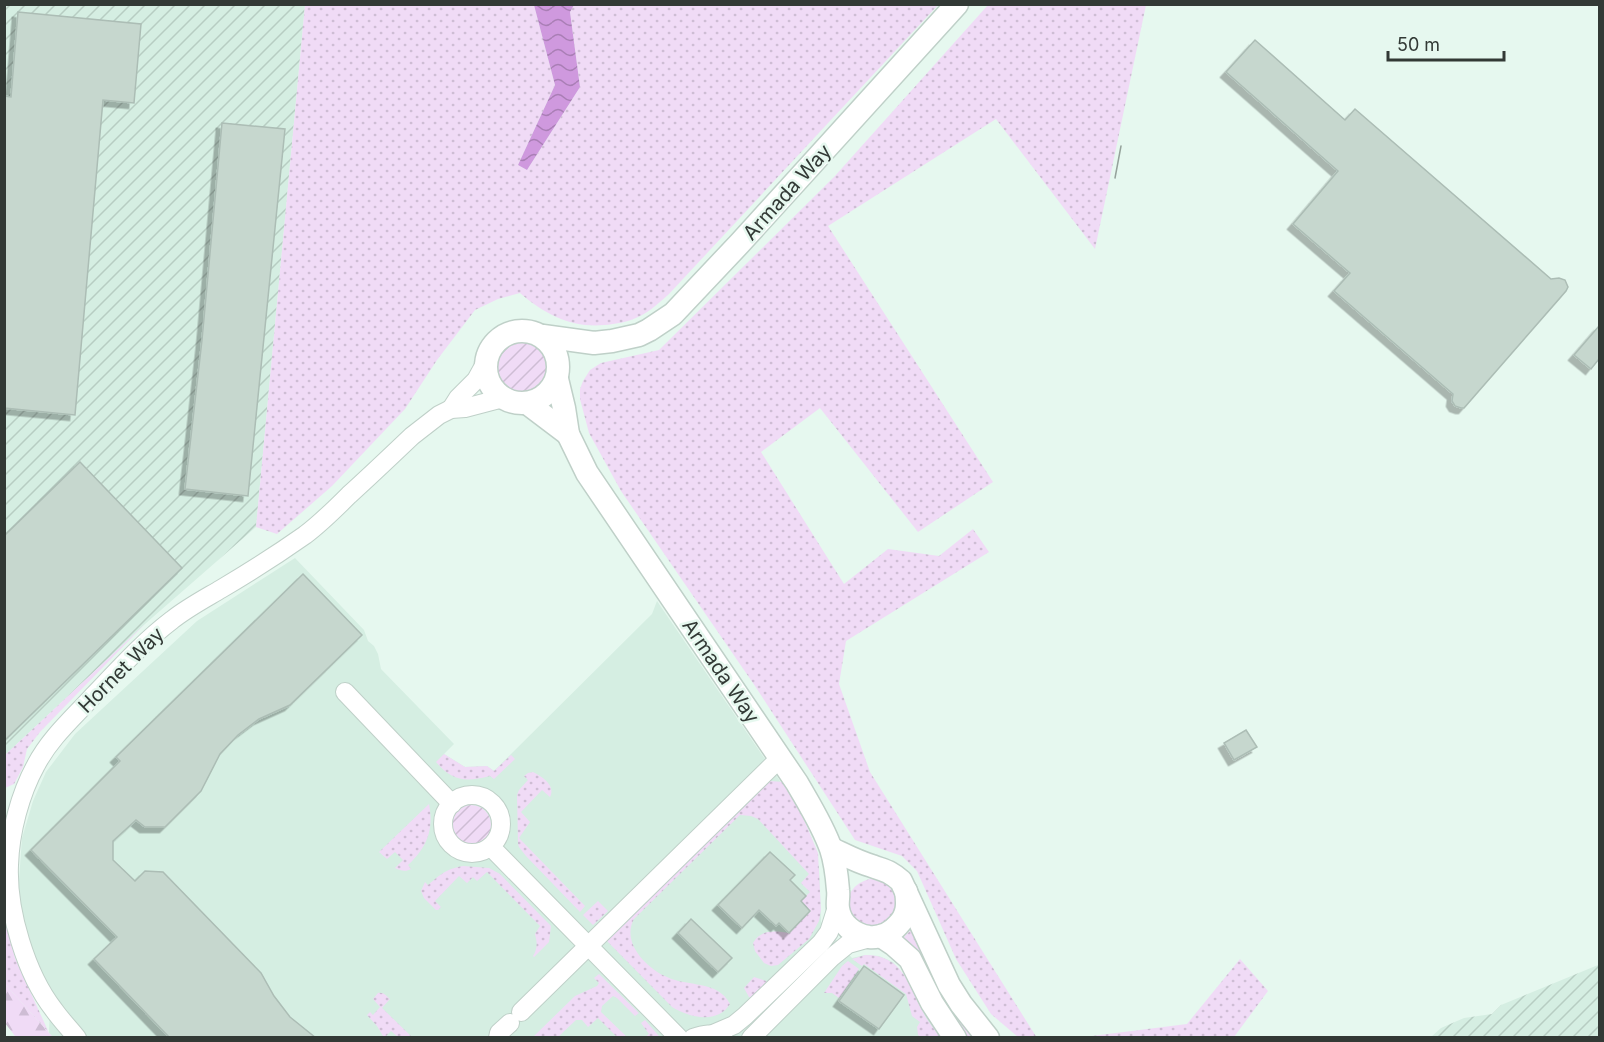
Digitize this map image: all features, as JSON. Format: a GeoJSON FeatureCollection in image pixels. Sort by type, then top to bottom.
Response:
{"type":"FeatureCollection","features":[{"type":"Feature","properties":{"kind":"street","name":"Armada Way"},"geometry":{"type":"LineString","coordinates":[[486,362],[492,345],[506,334],[523,330],[543,336],[594,344],[639,335],[660,324],[678,309],[957,4]]}},
{"type":"Feature","properties":{"kind":"street","name":"Armada Way"},"geometry":{"type":"LineString","coordinates":[[543,336],[555,351],[568,434],[587,473],[780,758],[813,812],[832,849],[840,917],[853,932],[863,936],[877,937],[893,944],[910,959],[932,1003],[954,1038]]}},
{"type":"Feature","properties":{"kind":"street","name":"Armada Way"},"geometry":{"type":"LineString","coordinates":[[503,398],[515,403],[537,400],[552,388],[558,375],[594,344]]}},
{"type":"Feature","properties":{"kind":"street"},"geometry":{"type":"LineString","coordinates":[[486,362],[487,376],[493,389],[503,398]]}},
{"type":"Feature","properties":{"kind":"street","name":"Hornet Way"},"geometry":{"type":"LineString","coordinates":[[78,1038],[53,1010],[24,955],[12,903],[9,865],[12,836],[20,806],[35,767],[56,735],[123,665],[171,621],[282,551],[324,519],[412,436],[451,409],[458,398],[476,381],[486,362]]}},
{"type":"Feature","properties":{"kind":"street","name":"Hornet Way"},"geometry":{"type":"LineString","coordinates":[[451,409],[465,408],[503,398]]}},
{"type":"Feature","properties":{"kind":"street","name":"Armada Way"},"geometry":{"type":"LineString","coordinates":[[527,403],[568,434]]}},
{"type":"Feature","properties":{"kind":"street"},"geometry":{"type":"LineString","coordinates":[[345,692],[452,804]]}},
{"type":"Feature","properties":{"kind":"street"},"geometry":{"type":"LineString","coordinates":[[503,1029],[780,758]]}},
{"type":"Feature","properties":{"kind":"street"},"geometry":{"type":"LineString","coordinates":[[476,795],[492,802],[500,816],[501,825],[496,841],[483,851],[474,853],[458,849],[446,836],[444,828],[444,819],[452,804],[459,798],[476,795]]}},
{"type":"Feature","properties":{"kind":"street"},"geometry":{"type":"LineString","coordinates":[[490,847],[679,1038]]}},
{"type":"Feature","properties":{"kind":"street"},"geometry":{"type":"LineString","coordinates":[[832,849],[883,869],[901,881],[949,985],[988,1038]]}},
{"type":"Feature","properties":{"kind":"street"},"geometry":{"type":"LineString","coordinates":[[693,1038],[703,1034],[718,1036],[745,1016],[821,943],[829,932],[846,879],[858,870],[873,867]]}},
{"type":"Feature","properties":{"kind":"street"},"geometry":{"type":"LineString","coordinates":[[751,1038],[839,950],[848,944],[891,932],[900,924],[906,914],[908,903],[906,891]]}},
{"type":"Feature","properties":{"kind":"shaded area"},"geometry":{"type":"Polygon","coordinates":[[[5,5],[305,5],[256,527],[145,624],[5,755],[5,5]]]}},
{"type":"Feature","properties":{"kind":"shaded area"},"geometry":{"type":"Polygon","coordinates":[[[295,558],[364,630],[368,641],[378,654],[381,669],[454,744],[444,754],[465,767],[487,766],[494,771],[652,614],[657,601],[782,784],[819,867],[821,922],[852,958],[865,955],[879,956],[893,962],[942,1037],[53,1038],[49,1033],[50,1005],[41,971],[30,944],[18,894],[22,838],[33,801],[46,772],[75,734],[197,621],[295,558]]]}},
{"type":"Feature","properties":{"kind":"shaded area"},"geometry":{"type":"Polygon","coordinates":[[[1598,965],[1599,1037],[1431,1037],[1441,1028],[1464,1018],[1492,1014],[1501,1005],[1598,965]]]}},
{"type":"Feature","properties":{"kind":"green space"},"geometry":{"type":"Polygon","coordinates":[[[305,5],[534,5],[555,85],[518,165],[527,170],[580,87],[570,12],[574,5],[938,5],[669,294],[656,305],[629,321],[600,325],[563,320],[541,309],[520,293],[498,299],[475,310],[437,360],[405,409],[332,486],[277,534],[256,527],[305,5]]]}},
{"type":"Feature","properties":{"kind":"green space"},"geometry":{"type":"Polygon","coordinates":[[[988,5],[1146,5],[1095,249],[996,119],[828,226],[993,482],[918,532],[820,408],[761,452],[844,584],[888,549],[939,556],[973,529],[989,552],[846,641],[839,684],[870,772],[1037,1038],[1018,1037],[991,1014],[956,959],[917,871],[902,856],[855,840],[755,686],[621,491],[589,433],[580,399],[583,381],[590,370],[601,363],[659,350],[834,177],[988,5]]]}},
{"type":"Feature","properties":{"kind":"green space"},"geometry":{"type":"Polygon","coordinates":[[[517,341],[527,341],[541,348],[548,367],[541,386],[527,393],[517,393],[507,389],[500,382],[496,372],[496,362],[500,352],[507,345],[517,341]]]}},
{"type":"Feature","properties":{"kind":"green space"},"geometry":{"type":"Polygon","coordinates":[[[145,624],[40,732],[27,749],[23,767],[14,784],[5,788],[5,755],[145,624]]]}},
{"type":"Feature","properties":{"kind":"green space"},"geometry":{"type":"Polygon","coordinates":[[[444,754],[465,767],[487,766],[494,771],[511,755],[515,759],[494,779],[490,776],[460,779],[442,769],[436,762],[444,754]]]}},
{"type":"Feature","properties":{"kind":"green space"},"geometry":{"type":"Polygon","coordinates":[[[533,772],[547,782],[551,793],[550,797],[542,790],[521,812],[530,822],[519,838],[585,906],[580,912],[519,847],[517,795],[528,780],[524,776],[533,772]]]}},
{"type":"Feature","properties":{"kind":"green space"},"geometry":{"type":"Polygon","coordinates":[[[770,781],[784,782],[797,803],[818,853],[821,910],[819,921],[809,939],[778,965],[771,966],[764,963],[755,951],[753,943],[760,935],[774,932],[789,933],[810,912],[801,901],[810,892],[801,883],[809,874],[758,819],[740,815],[634,919],[631,928],[633,945],[651,967],[675,980],[702,985],[718,991],[730,1004],[718,1015],[710,1017],[686,1014],[672,1007],[606,940],[770,781]]]}},
{"type":"Feature","properties":{"kind":"green space"},"geometry":{"type":"Polygon","coordinates":[[[429,804],[428,838],[420,852],[408,865],[411,869],[403,871],[395,868],[403,860],[395,852],[387,859],[379,852],[429,804]]]}},
{"type":"Feature","properties":{"kind":"green space"},"geometry":{"type":"Polygon","coordinates":[[[471,805],[485,811],[491,825],[485,839],[471,845],[457,839],[451,825],[457,811],[471,805]]]}},
{"type":"Feature","properties":{"kind":"green space"},"geometry":{"type":"Polygon","coordinates":[[[463,866],[489,868],[500,874],[551,926],[549,942],[534,957],[537,945],[535,934],[540,926],[487,872],[477,881],[473,877],[467,883],[459,876],[435,901],[441,907],[438,910],[424,898],[421,891],[425,882],[428,885],[444,872],[463,866]]]}},
{"type":"Feature","properties":{"kind":"green space"},"geometry":{"type":"Polygon","coordinates":[[[870,879],[882,882],[890,888],[895,898],[896,910],[884,925],[864,927],[851,915],[848,901],[851,891],[859,883],[870,879]]]}},
{"type":"Feature","properties":{"kind":"green space"},"geometry":{"type":"Polygon","coordinates":[[[598,901],[608,911],[593,925],[583,915],[598,901]]]}},
{"type":"Feature","properties":{"kind":"green space"},"geometry":{"type":"Polygon","coordinates":[[[4,914],[15,958],[49,1033],[5,984],[4,914]]]}},
{"type":"Feature","properties":{"kind":"green space"},"geometry":{"type":"Polygon","coordinates":[[[913,928],[977,1037],[968,1037],[949,1013],[901,940],[913,928]]]}},
{"type":"Feature","properties":{"kind":"green space"},"geometry":{"type":"Polygon","coordinates":[[[865,955],[878,956],[897,966],[940,1037],[918,1035],[917,1027],[920,1022],[912,1016],[906,994],[864,964],[862,966],[852,959],[865,955]]]}},
{"type":"Feature","properties":{"kind":"green space"},"geometry":{"type":"Polygon","coordinates":[[[1240,959],[1268,991],[1234,1037],[1084,1037],[1187,1024],[1240,959]]]}},
{"type":"Feature","properties":{"kind":"green space"},"geometry":{"type":"Polygon","coordinates":[[[848,961],[859,969],[839,998],[832,993],[824,993],[842,966],[848,961]]]}},
{"type":"Feature","properties":{"kind":"green space"},"geometry":{"type":"Polygon","coordinates":[[[599,974],[639,1013],[635,1016],[613,996],[602,1006],[601,1012],[627,1037],[617,1037],[598,1018],[588,1027],[582,1020],[576,1020],[558,1037],[533,1037],[575,996],[597,986],[599,983],[594,978],[599,974]]]}},
{"type":"Feature","properties":{"kind":"green space"},"geometry":{"type":"Polygon","coordinates":[[[754,977],[766,981],[767,985],[752,999],[744,988],[754,977]]]}},
{"type":"Feature","properties":{"kind":"green space"},"geometry":{"type":"Polygon","coordinates":[[[5,984],[53,1037],[20,1038],[15,1036],[5,1023],[5,984]]]}},
{"type":"Feature","properties":{"kind":"green space"},"geometry":{"type":"Polygon","coordinates":[[[378,993],[390,999],[382,1008],[412,1037],[398,1037],[391,1031],[385,1037],[383,1036],[367,1015],[370,1012],[373,1015],[380,1007],[373,999],[378,993]]]}},
{"type":"Feature","properties":{"kind":"green space"},"geometry":{"type":"Polygon","coordinates":[[[645,1020],[660,1037],[645,1037],[649,1034],[641,1023],[645,1020]]]}},
{"type":"Feature","properties":{"kind":"water"},"geometry":{"type":"Polygon","coordinates":[[[534,5],[574,5],[570,12],[580,87],[527,170],[518,165],[555,85],[534,5]]]}},
{"type":"Feature","properties":{"kind":"building"},"geometry":{"type":"Polygon","coordinates":[[[18,12],[141,24],[134,103],[103,100],[75,415],[4,408],[4,96],[11,97],[18,12]]]}},
{"type":"Feature","properties":{"kind":"building"},"geometry":{"type":"Polygon","coordinates":[[[1255,40],[1345,120],[1355,109],[1551,279],[1565,280],[1568,287],[1566,291],[1464,408],[1455,406],[1452,401],[1453,394],[1334,291],[1350,273],[1293,224],[1338,171],[1226,72],[1255,40]]]}},
{"type":"Feature","properties":{"kind":"building"},"geometry":{"type":"Polygon","coordinates":[[[222,123],[285,129],[248,496],[185,489],[202,340],[222,123]]]}},
{"type":"Feature","properties":{"kind":"building"},"geometry":{"type":"Polygon","coordinates":[[[1599,326],[1599,359],[1591,369],[1574,355],[1599,326]]]}},
{"type":"Feature","properties":{"kind":"building"},"geometry":{"type":"Polygon","coordinates":[[[80,462],[182,568],[4,741],[4,536],[80,462]]]}},
{"type":"Feature","properties":{"kind":"building"},"geometry":{"type":"Polygon","coordinates":[[[303,574],[362,635],[290,705],[259,719],[238,735],[220,754],[201,791],[165,827],[145,827],[136,820],[113,841],[113,860],[135,881],[145,871],[163,872],[261,973],[274,996],[290,1017],[316,1038],[170,1038],[94,959],[117,937],[31,850],[120,761],[116,757],[303,574]]]}},
{"type":"Feature","properties":{"kind":"building"},"geometry":{"type":"Polygon","coordinates":[[[1246,730],[1257,747],[1234,760],[1224,743],[1246,730]]]}},
{"type":"Feature","properties":{"kind":"building"},"geometry":{"type":"Polygon","coordinates":[[[770,852],[795,875],[790,880],[806,896],[801,901],[810,911],[789,933],[779,923],[776,926],[759,910],[742,928],[718,905],[770,852]]]}},
{"type":"Feature","properties":{"kind":"building"},"geometry":{"type":"Polygon","coordinates":[[[691,919],[732,958],[718,972],[678,933],[691,919]]]}},
{"type":"Feature","properties":{"kind":"building"},"geometry":{"type":"Polygon","coordinates":[[[864,966],[904,995],[879,1029],[839,1001],[864,966]]]}},
{"type":"Feature","properties":{"kind":"tram line"},"geometry":{"type":"LineString","coordinates":[[1115,178],[1121,146]]}}]}
